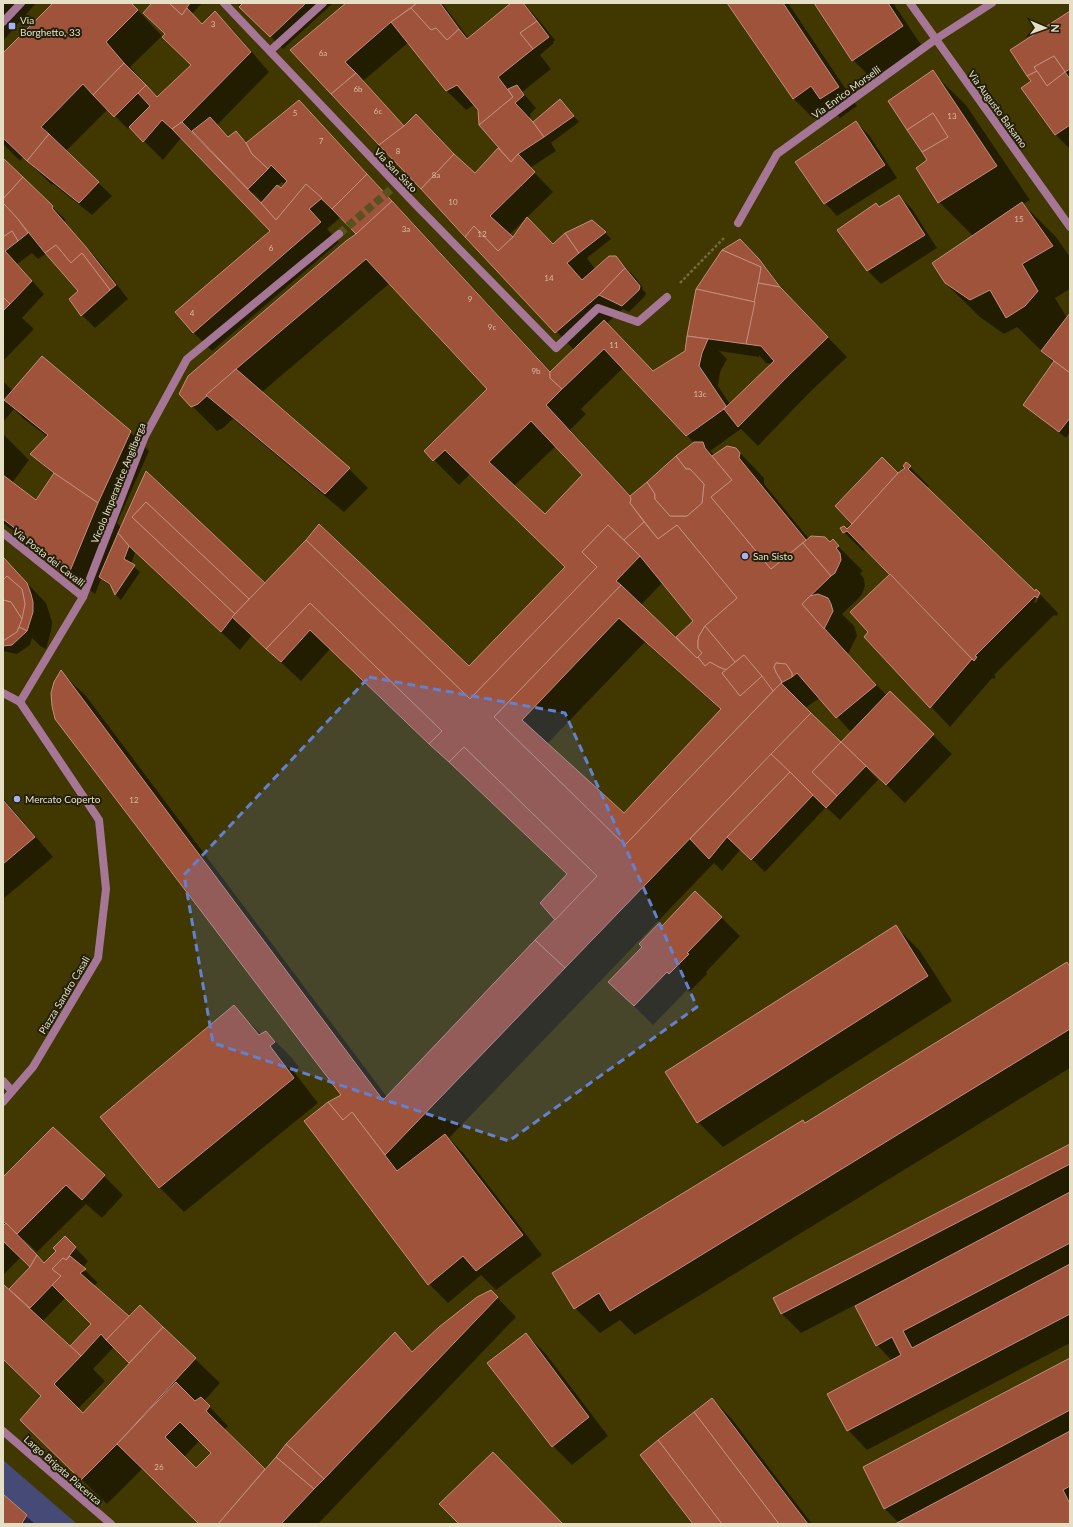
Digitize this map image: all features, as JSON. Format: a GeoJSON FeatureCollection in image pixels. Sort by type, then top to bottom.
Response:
{"type":"FeatureCollection","features":[{"type":"Feature","properties":{"kind":"street"},"geometry":{"type":"LineString","coordinates":[[3,22],[21,3]]}},
{"type":"Feature","properties":{"kind":"street","name":"Via San Sisto"},"geometry":{"type":"LineString","coordinates":[[224,3],[396,185],[556,348],[598,308],[638,322],[667,297]]}},
{"type":"Feature","properties":{"kind":"street"},"geometry":{"type":"LineString","coordinates":[[270,51],[323,3]]}},
{"type":"Feature","properties":{"kind":"street","name":"Via Augusto Balsamo"},"geometry":{"type":"LineString","coordinates":[[910,3],[1070,227]]}},
{"type":"Feature","properties":{"kind":"street","name":"Via Enrico Morselli"},"geometry":{"type":"LineString","coordinates":[[738,223],[777,154],[936,39],[992,3]]}},
{"type":"Feature","properties":{"kind":"street","name":"Vicolo Imperatrice Angilberga"},"geometry":{"type":"LineString","coordinates":[[20,702],[83,597],[145,436],[187,359],[339,234]]}},
{"type":"Feature","properties":{"kind":"street","name":"Via Posta dei Cavalli"},"geometry":{"type":"LineString","coordinates":[[3,533],[83,597]]}},
{"type":"Feature","properties":{"kind":"street","name":"Piazza Sandro Casali"},"geometry":{"type":"LineString","coordinates":[[3,692],[20,702],[99,820],[106,889],[98,958],[33,1067],[3,1102]]}},
{"type":"Feature","properties":{"kind":"street"},"geometry":{"type":"LineString","coordinates":[[3,1081],[12,1091]]}},
{"type":"Feature","properties":{"kind":"street","name":"Largo Brigata Piacenza"},"geometry":{"type":"LineString","coordinates":[[3,1431],[111,1524]]}},
{"type":"Feature","properties":{"kind":"path"},"geometry":{"type":"LineString","coordinates":[[667,297],[738,223]]}},
{"type":"Feature","properties":{"kind":"highlighted area"},"geometry":{"type":"Polygon","coordinates":[[[369,677],[565,713],[697,1007],[509,1141],[213,1043],[184,875],[369,677]]]}},
{"type":"Feature","properties":{"kind":"shaded area"},"geometry":{"type":"Polygon","coordinates":[[[3,1460],[77,1524],[23,1524],[22,1523],[27,1515],[4,1495],[3,1496],[3,1460]]]}},
{"type":"Feature","properties":{"kind":"building"},"geometry":{"type":"Polygon","coordinates":[[[53,3],[131,3],[138,10],[106,42],[124,63],[93,95],[83,84],[41,127],[49,134],[27,161],[3,138],[3,53],[53,3]]]}},
{"type":"Feature","properties":{"kind":"building"},"geometry":{"type":"Polygon","coordinates":[[[152,3],[169,3],[182,15],[186,7],[202,24],[215,11],[251,52],[182,122],[172,129],[162,120],[143,142],[129,127],[150,106],[138,93],[146,85],[157,97],[191,65],[162,37],[165,34],[143,13],[152,3]]]}},
{"type":"Feature","properties":{"kind":"building"},"geometry":{"type":"Polygon","coordinates":[[[169,3],[190,3],[182,15],[169,3]]]}},
{"type":"Feature","properties":{"kind":"building"},"geometry":{"type":"Polygon","coordinates":[[[243,3],[306,3],[270,37],[239,7],[243,3]]]}},
{"type":"Feature","properties":{"kind":"building"},"geometry":{"type":"Polygon","coordinates":[[[346,3],[417,3],[391,22],[345,62],[356,73],[331,94],[290,50],[346,3]]]}},
{"type":"Feature","properties":{"kind":"building"},"geometry":{"type":"Polygon","coordinates":[[[417,3],[440,3],[459,29],[447,40],[436,28],[431,30],[411,8],[417,3]]]}},
{"type":"Feature","properties":{"kind":"building"},"geometry":{"type":"Polygon","coordinates":[[[511,3],[523,3],[537,21],[520,33],[533,49],[498,77],[513,97],[479,125],[478,110],[457,85],[446,91],[391,22],[411,8],[431,30],[436,28],[447,40],[459,29],[467,39],[511,3]]]}},
{"type":"Feature","properties":{"kind":"building"},"geometry":{"type":"Polygon","coordinates":[[[727,3],[783,3],[839,87],[820,99],[811,86],[793,99],[727,3]]]}},
{"type":"Feature","properties":{"kind":"building"},"geometry":{"type":"Polygon","coordinates":[[[814,3],[888,3],[903,26],[852,61],[814,3]]]}},
{"type":"Feature","properties":{"kind":"building"},"geometry":{"type":"Polygon","coordinates":[[[1070,11],[1070,69],[1065,72],[1054,56],[1034,67],[1037,71],[1027,76],[1010,50],[1070,11]]]}},
{"type":"Feature","properties":{"kind":"building"},"geometry":{"type":"Polygon","coordinates":[[[537,21],[549,37],[533,49],[520,33],[537,21]]]}},
{"type":"Feature","properties":{"kind":"building"},"geometry":{"type":"Polygon","coordinates":[[[1054,56],[1065,72],[1047,86],[1034,67],[1054,56]]]}},
{"type":"Feature","properties":{"kind":"building"},"geometry":{"type":"Polygon","coordinates":[[[124,63],[146,85],[114,117],[93,95],[124,63]]]}},
{"type":"Feature","properties":{"kind":"building"},"geometry":{"type":"Polygon","coordinates":[[[933,70],[997,166],[938,203],[916,168],[927,160],[922,152],[948,137],[933,113],[907,130],[888,101],[933,70]]]}},
{"type":"Feature","properties":{"kind":"building"},"geometry":{"type":"Polygon","coordinates":[[[1037,71],[1047,86],[1065,72],[1070,79],[1070,125],[1055,135],[1021,88],[1031,81],[1027,76],[1037,71]]]}},
{"type":"Feature","properties":{"kind":"building"},"geometry":{"type":"Polygon","coordinates":[[[356,73],[404,126],[379,145],[331,94],[356,73]]]}},
{"type":"Feature","properties":{"kind":"building"},"geometry":{"type":"Polygon","coordinates":[[[517,85],[524,95],[515,103],[533,122],[544,137],[518,154],[511,162],[479,125],[513,97],[508,89],[517,85]]]}},
{"type":"Feature","properties":{"kind":"building"},"geometry":{"type":"Polygon","coordinates":[[[560,99],[574,116],[544,137],[533,122],[560,99]]]}},
{"type":"Feature","properties":{"kind":"building"},"geometry":{"type":"Polygon","coordinates":[[[299,100],[367,174],[332,209],[306,184],[276,220],[261,203],[277,185],[281,188],[287,181],[271,165],[268,169],[252,154],[246,143],[299,100]]]}},
{"type":"Feature","properties":{"kind":"building"},"geometry":{"type":"Polygon","coordinates":[[[933,113],[948,137],[922,152],[907,130],[933,113]]]}},
{"type":"Feature","properties":{"kind":"building"},"geometry":{"type":"Polygon","coordinates":[[[416,114],[454,154],[421,189],[379,145],[404,126],[416,114]]]}},
{"type":"Feature","properties":{"kind":"building"},"geometry":{"type":"Polygon","coordinates":[[[210,117],[228,137],[236,131],[246,143],[252,154],[268,169],[248,189],[192,131],[210,117]]]}},
{"type":"Feature","properties":{"kind":"building"},"geometry":{"type":"Polygon","coordinates":[[[856,121],[885,165],[824,204],[795,162],[856,121]]]}},
{"type":"Feature","properties":{"kind":"building"},"geometry":{"type":"Polygon","coordinates":[[[182,122],[276,220],[306,184],[322,198],[309,209],[321,222],[193,333],[175,312],[270,231],[172,129],[182,122]]]}},
{"type":"Feature","properties":{"kind":"building"},"geometry":{"type":"Polygon","coordinates":[[[49,134],[99,182],[79,203],[27,161],[49,134]]]}},
{"type":"Feature","properties":{"kind":"building"},"geometry":{"type":"Polygon","coordinates":[[[498,148],[511,162],[518,154],[535,172],[490,216],[513,237],[498,251],[474,226],[465,237],[421,189],[454,154],[475,173],[498,148]]]}},
{"type":"Feature","properties":{"kind":"building"},"geometry":{"type":"Polygon","coordinates":[[[3,158],[23,177],[3,199],[3,158]]]}},
{"type":"Feature","properties":{"kind":"building"},"geometry":{"type":"Polygon","coordinates":[[[367,174],[392,201],[356,234],[332,209],[367,174]]]}},
{"type":"Feature","properties":{"kind":"building"},"geometry":{"type":"Polygon","coordinates":[[[23,177],[53,206],[52,208],[86,247],[116,285],[110,290],[82,253],[71,263],[56,245],[45,253],[3,203],[3,199],[23,177]]]}},
{"type":"Feature","properties":{"kind":"building"},"geometry":{"type":"Polygon","coordinates":[[[899,195],[925,235],[867,271],[837,230],[876,203],[879,207],[899,195]]]}},
{"type":"Feature","properties":{"kind":"building"},"geometry":{"type":"Polygon","coordinates":[[[392,201],[550,372],[550,378],[562,389],[546,405],[630,496],[630,503],[644,522],[624,540],[608,525],[582,552],[597,567],[470,699],[306,540],[319,524],[469,666],[565,567],[445,450],[433,461],[424,451],[487,389],[366,259],[236,369],[198,404],[191,407],[179,394],[188,376],[356,234],[392,201]],[[531,421],[489,462],[545,514],[582,475],[531,421]]]}},
{"type":"Feature","properties":{"kind":"building"},"geometry":{"type":"Polygon","coordinates":[[[1022,202],[1053,246],[1022,264],[1038,291],[1025,306],[1006,318],[990,290],[970,300],[945,283],[932,263],[1022,202]]]}},
{"type":"Feature","properties":{"kind":"building"},"geometry":{"type":"Polygon","coordinates":[[[3,203],[28,233],[18,241],[12,231],[3,237],[3,203]]]}},
{"type":"Feature","properties":{"kind":"building"},"geometry":{"type":"Polygon","coordinates":[[[527,217],[553,244],[565,233],[579,253],[567,263],[582,280],[609,256],[616,256],[625,268],[599,295],[555,333],[465,237],[474,226],[498,251],[513,237],[527,217]]]}},
{"type":"Feature","properties":{"kind":"building"},"geometry":{"type":"Polygon","coordinates":[[[592,220],[606,232],[579,253],[565,233],[592,220]]]}},
{"type":"Feature","properties":{"kind":"building"},"geometry":{"type":"Polygon","coordinates":[[[12,231],[18,241],[5,251],[32,281],[10,304],[3,297],[3,237],[12,231]]]}},
{"type":"Feature","properties":{"kind":"building"},"geometry":{"type":"Polygon","coordinates":[[[740,239],[759,259],[780,287],[758,283],[761,267],[722,250],[740,239]]]}},
{"type":"Feature","properties":{"kind":"building"},"geometry":{"type":"Polygon","coordinates":[[[56,245],[71,263],[82,253],[110,290],[81,316],[69,299],[78,291],[45,253],[56,245]]]}},
{"type":"Feature","properties":{"kind":"building"},"geometry":{"type":"Polygon","coordinates":[[[722,250],[761,267],[755,302],[696,289],[722,250]]]}},
{"type":"Feature","properties":{"kind":"building"},"geometry":{"type":"Polygon","coordinates":[[[625,268],[640,286],[639,290],[622,306],[599,295],[625,268]]]}},
{"type":"Feature","properties":{"kind":"building"},"geometry":{"type":"Polygon","coordinates":[[[758,283],[780,287],[828,337],[738,427],[724,409],[774,361],[761,346],[746,344],[758,283]]]}},
{"type":"Feature","properties":{"kind":"building"},"geometry":{"type":"Polygon","coordinates":[[[696,289],[755,302],[746,344],[687,336],[696,289]]]}},
{"type":"Feature","properties":{"kind":"building"},"geometry":{"type":"Polygon","coordinates":[[[3,297],[10,304],[3,311],[3,297]]]}},
{"type":"Feature","properties":{"kind":"building"},"geometry":{"type":"Polygon","coordinates":[[[1070,313],[1070,373],[1041,351],[1070,313]]]}},
{"type":"Feature","properties":{"kind":"building"},"geometry":{"type":"Polygon","coordinates":[[[604,320],[653,371],[685,351],[687,336],[708,339],[702,353],[699,366],[726,406],[724,409],[686,436],[604,349],[562,389],[550,378],[550,372],[604,320]]]}},
{"type":"Feature","properties":{"kind":"building"},"geometry":{"type":"Polygon","coordinates":[[[42,356],[131,431],[98,503],[54,473],[30,454],[48,435],[4,400],[42,356]]]}},
{"type":"Feature","properties":{"kind":"building"},"geometry":{"type":"Polygon","coordinates":[[[1054,361],[1070,373],[1070,418],[1059,432],[1023,405],[1054,361]]]}},
{"type":"Feature","properties":{"kind":"building"},"geometry":{"type":"Polygon","coordinates":[[[236,369],[350,468],[325,494],[206,395],[236,369]]]}},
{"type":"Feature","properties":{"kind":"building"},"geometry":{"type":"Polygon","coordinates":[[[694,442],[703,442],[705,448],[732,480],[711,497],[771,569],[803,543],[831,576],[802,604],[876,685],[836,718],[797,673],[792,677],[792,673],[786,664],[776,663],[774,667],[782,682],[773,691],[744,655],[735,662],[705,626],[737,598],[677,525],[658,539],[630,503],[630,496],[647,482],[655,494],[655,499],[670,516],[687,516],[702,503],[704,484],[690,469],[686,469],[676,456],[694,442]]]}},
{"type":"Feature","properties":{"kind":"building"},"geometry":{"type":"Polygon","coordinates":[[[727,446],[736,448],[740,453],[739,458],[806,540],[771,569],[711,497],[732,480],[712,456],[727,446]]]}},
{"type":"Feature","properties":{"kind":"building"},"geometry":{"type":"Polygon","coordinates":[[[676,456],[686,469],[690,469],[704,484],[702,503],[687,516],[670,516],[655,499],[655,494],[647,482],[676,456]]]}},
{"type":"Feature","properties":{"kind":"building"},"geometry":{"type":"Polygon","coordinates":[[[882,457],[898,473],[852,524],[835,506],[882,457]]]}},
{"type":"Feature","properties":{"kind":"building"},"geometry":{"type":"Polygon","coordinates":[[[906,462],[911,466],[908,469],[1035,591],[1036,589],[1040,593],[1037,598],[1035,596],[975,656],[977,657],[974,661],[847,531],[843,533],[840,528],[844,526],[847,529],[852,524],[898,473],[905,468],[903,466],[906,462]]]}},
{"type":"Feature","properties":{"kind":"building"},"geometry":{"type":"Polygon","coordinates":[[[146,471],[265,583],[249,599],[146,502],[132,517],[235,614],[221,632],[129,546],[118,533],[146,471]]]}},
{"type":"Feature","properties":{"kind":"building"},"geometry":{"type":"Polygon","coordinates":[[[54,473],[98,503],[70,571],[3,519],[3,475],[36,500],[54,473]]]}},
{"type":"Feature","properties":{"kind":"building"},"geometry":{"type":"Polygon","coordinates":[[[146,502],[249,599],[235,614],[132,517],[146,502]]]}},
{"type":"Feature","properties":{"kind":"building"},"geometry":{"type":"Polygon","coordinates":[[[644,522],[658,539],[677,525],[737,598],[705,626],[699,636],[698,641],[698,648],[702,653],[697,658],[676,637],[693,621],[640,556],[624,540],[644,522]]]}},
{"type":"Feature","properties":{"kind":"building"},"geometry":{"type":"Polygon","coordinates":[[[608,525],[640,556],[616,581],[621,585],[494,717],[625,845],[781,683],[811,713],[565,968],[535,940],[597,876],[464,747],[449,762],[429,744],[442,731],[310,603],[266,649],[232,617],[306,540],[470,699],[597,567],[582,552],[608,525]]]}},
{"type":"Feature","properties":{"kind":"building"},"geometry":{"type":"Polygon","coordinates":[[[118,533],[129,546],[124,559],[135,565],[115,595],[110,584],[99,577],[118,533]]]}},
{"type":"Feature","properties":{"kind":"building"},"geometry":{"type":"Polygon","coordinates":[[[811,536],[825,537],[830,542],[833,539],[839,546],[836,548],[840,553],[841,560],[835,573],[831,576],[803,543],[811,536]]]}},
{"type":"Feature","properties":{"kind":"building"},"geometry":{"type":"Polygon","coordinates":[[[3,557],[27,583],[31,594],[33,612],[27,631],[19,627],[25,604],[22,589],[7,576],[3,580],[3,557]]]}},
{"type":"Feature","properties":{"kind":"building"},"geometry":{"type":"Polygon","coordinates":[[[890,574],[972,659],[930,708],[864,637],[868,632],[850,612],[890,574]]]}},
{"type":"Feature","properties":{"kind":"building"},"geometry":{"type":"Polygon","coordinates":[[[7,576],[22,589],[25,604],[22,619],[11,602],[3,600],[3,580],[7,576]]]}},
{"type":"Feature","properties":{"kind":"building"},"geometry":{"type":"Polygon","coordinates":[[[621,585],[697,658],[698,657],[705,666],[710,662],[727,670],[722,673],[740,696],[762,676],[773,691],[625,845],[494,717],[621,585]],[[619,618],[522,720],[624,813],[721,709],[619,618]]]}},
{"type":"Feature","properties":{"kind":"building"},"geometry":{"type":"Polygon","coordinates":[[[818,594],[828,598],[833,611],[824,629],[802,604],[810,596],[818,594]]]}},
{"type":"Feature","properties":{"kind":"building"},"geometry":{"type":"Polygon","coordinates":[[[3,600],[11,602],[22,619],[17,632],[3,641],[3,600]]]}},
{"type":"Feature","properties":{"kind":"building"},"geometry":{"type":"Polygon","coordinates":[[[310,603],[442,731],[429,744],[310,630],[281,662],[266,649],[310,603]]]}},
{"type":"Feature","properties":{"kind":"building"},"geometry":{"type":"Polygon","coordinates":[[[705,626],[735,662],[727,670],[710,662],[705,666],[698,657],[702,653],[698,648],[699,636],[705,626]]]}},
{"type":"Feature","properties":{"kind":"building"},"geometry":{"type":"Polygon","coordinates":[[[19,627],[27,631],[12,645],[3,646],[3,641],[17,632],[19,627]]]}},
{"type":"Feature","properties":{"kind":"building"},"geometry":{"type":"Polygon","coordinates":[[[744,655],[762,676],[740,696],[722,673],[744,655]]]}},
{"type":"Feature","properties":{"kind":"building"},"geometry":{"type":"Polygon","coordinates":[[[776,663],[786,664],[792,673],[792,677],[781,683],[782,682],[774,667],[776,663]]]}},
{"type":"Feature","properties":{"kind":"building"},"geometry":{"type":"Polygon","coordinates":[[[61,670],[383,1100],[535,940],[565,968],[385,1155],[352,1112],[343,1120],[328,1102],[341,1095],[55,719],[51,693],[54,682],[61,670]]]}},
{"type":"Feature","properties":{"kind":"building"},"geometry":{"type":"Polygon","coordinates":[[[890,691],[934,734],[886,785],[841,742],[890,691]]]}},
{"type":"Feature","properties":{"kind":"building"},"geometry":{"type":"Polygon","coordinates":[[[811,713],[841,742],[812,772],[837,796],[826,808],[771,754],[811,713]]]}},
{"type":"Feature","properties":{"kind":"building"},"geometry":{"type":"Polygon","coordinates":[[[841,742],[866,766],[837,796],[812,772],[841,742]]]}},
{"type":"Feature","properties":{"kind":"building"},"geometry":{"type":"Polygon","coordinates":[[[464,747],[597,876],[555,920],[540,903],[567,874],[449,762],[464,747]]]}},
{"type":"Feature","properties":{"kind":"building"},"geometry":{"type":"Polygon","coordinates":[[[771,754],[790,772],[727,837],[709,859],[690,839],[771,754]]]}},
{"type":"Feature","properties":{"kind":"building"},"geometry":{"type":"Polygon","coordinates":[[[790,772],[813,795],[751,860],[727,837],[790,772]]]}},
{"type":"Feature","properties":{"kind":"building"},"geometry":{"type":"Polygon","coordinates":[[[3,800],[35,837],[3,864],[3,800]]]}},
{"type":"Feature","properties":{"kind":"building"},"geometry":{"type":"Polygon","coordinates":[[[695,891],[722,917],[687,953],[689,954],[669,974],[667,972],[634,1006],[608,982],[642,947],[639,944],[659,923],[662,926],[695,891]]]}},
{"type":"Feature","properties":{"kind":"building"},"geometry":{"type":"Polygon","coordinates":[[[896,925],[928,976],[697,1123],[665,1072],[896,925]]]}},
{"type":"Feature","properties":{"kind":"building"},"geometry":{"type":"Polygon","coordinates":[[[1067,962],[1070,967],[1070,1029],[610,1311],[599,1293],[574,1309],[552,1273],[803,1120],[805,1123],[1067,962]]]}},
{"type":"Feature","properties":{"kind":"building"},"geometry":{"type":"Polygon","coordinates":[[[234,1005],[259,1035],[266,1031],[275,1042],[270,1046],[294,1078],[159,1188],[100,1117],[234,1005]]]}},
{"type":"Feature","properties":{"kind":"building"},"geometry":{"type":"Polygon","coordinates":[[[328,1102],[343,1120],[352,1112],[397,1171],[445,1134],[523,1235],[476,1271],[463,1256],[428,1285],[304,1121],[328,1102]]]}},
{"type":"Feature","properties":{"kind":"building"},"geometry":{"type":"Polygon","coordinates":[[[53,1127],[105,1175],[82,1200],[66,1185],[17,1234],[3,1221],[3,1177],[53,1127]]]}},
{"type":"Feature","properties":{"kind":"building"},"geometry":{"type":"Polygon","coordinates":[[[1070,1144],[1070,1164],[781,1314],[773,1298],[1070,1144]]]}},
{"type":"Feature","properties":{"kind":"building"},"geometry":{"type":"Polygon","coordinates":[[[1070,1192],[1070,1243],[903,1331],[912,1348],[1070,1264],[1070,1314],[847,1431],[827,1394],[901,1355],[892,1337],[876,1346],[855,1306],[1070,1192]]]}},
{"type":"Feature","properties":{"kind":"building"},"geometry":{"type":"Polygon","coordinates":[[[6,1223],[37,1255],[30,1267],[3,1241],[3,1226],[6,1223]]]}},
{"type":"Feature","properties":{"kind":"building"},"geometry":{"type":"Polygon","coordinates":[[[65,1236],[76,1247],[66,1260],[63,1258],[52,1269],[61,1276],[30,1308],[9,1289],[30,1267],[37,1255],[44,1263],[56,1251],[53,1248],[65,1236]]]}},
{"type":"Feature","properties":{"kind":"building"},"geometry":{"type":"Polygon","coordinates":[[[70,1256],[86,1269],[80,1273],[130,1317],[106,1340],[101,1334],[81,1356],[70,1346],[91,1324],[52,1285],[61,1276],[52,1269],[63,1258],[66,1260],[70,1256]]]}},
{"type":"Feature","properties":{"kind":"building"},"geometry":{"type":"Polygon","coordinates":[[[3,1284],[81,1356],[54,1384],[83,1413],[163,1327],[196,1358],[117,1444],[81,1480],[20,1420],[41,1396],[3,1359],[3,1284]]]}},
{"type":"Feature","properties":{"kind":"building"},"geometry":{"type":"Polygon","coordinates":[[[491,1290],[498,1297],[324,1479],[286,1444],[395,1332],[412,1352],[439,1327],[477,1297],[491,1290]]]}},
{"type":"Feature","properties":{"kind":"building"},"geometry":{"type":"Polygon","coordinates":[[[140,1305],[163,1327],[129,1363],[106,1340],[140,1305]]]}},
{"type":"Feature","properties":{"kind":"building"},"geometry":{"type":"Polygon","coordinates":[[[526,1333],[589,1417],[552,1447],[487,1363],[526,1333]]]}},
{"type":"Feature","properties":{"kind":"building"},"geometry":{"type":"Polygon","coordinates":[[[1070,1358],[1070,1410],[884,1509],[863,1467],[1070,1358]]]}},
{"type":"Feature","properties":{"kind":"building"},"geometry":{"type":"Polygon","coordinates":[[[176,1382],[195,1401],[201,1397],[210,1406],[206,1411],[265,1469],[218,1524],[199,1524],[117,1444],[176,1382]],[[180,1422],[165,1437],[196,1468],[211,1453],[180,1422]]]}},
{"type":"Feature","properties":{"kind":"building"},"geometry":{"type":"Polygon","coordinates":[[[712,1398],[808,1524],[779,1524],[694,1412],[712,1398]]]}},
{"type":"Feature","properties":{"kind":"building"},"geometry":{"type":"Polygon","coordinates":[[[694,1412],[779,1524],[722,1524],[658,1440],[694,1412]]]}},
{"type":"Feature","properties":{"kind":"building"},"geometry":{"type":"Polygon","coordinates":[[[1070,1431],[1070,1486],[1063,1490],[1070,1504],[1070,1524],[895,1524],[1070,1431]]]}},
{"type":"Feature","properties":{"kind":"building"},"geometry":{"type":"Polygon","coordinates":[[[658,1440],[722,1524],[693,1524],[640,1455],[658,1440]]]}},
{"type":"Feature","properties":{"kind":"building"},"geometry":{"type":"Polygon","coordinates":[[[286,1444],[324,1479],[314,1489],[276,1457],[286,1444]]]}},
{"type":"Feature","properties":{"kind":"building"},"geometry":{"type":"Polygon","coordinates":[[[493,1452],[563,1524],[459,1524],[439,1504],[493,1452]]]}},
{"type":"Feature","properties":{"kind":"building"},"geometry":{"type":"Polygon","coordinates":[[[276,1457],[314,1489],[281,1524],[218,1524],[276,1457]]]}},
{"type":"Feature","properties":{"kind":"building"},"geometry":{"type":"Polygon","coordinates":[[[4,1495],[27,1515],[22,1523],[23,1524],[3,1524],[4,1495]]]}},
{"type":"Feature","properties":{"kind":"tunnel"},"geometry":{"type":"LineString","coordinates":[[339,234],[396,185]]}},
{"type":"Feature","properties":{"kind":"place","name":"Via Borghetto, 33"},"geometry":{"type":"Point","coordinates":[12,26]}},
{"type":"Feature","properties":{"kind":"place","name":"San Sisto"},"geometry":{"type":"Point","coordinates":[745,556]}},
{"type":"Feature","properties":{"kind":"place","name":"Mercato Coperto"},"geometry":{"type":"Point","coordinates":[17,799]}}]}
